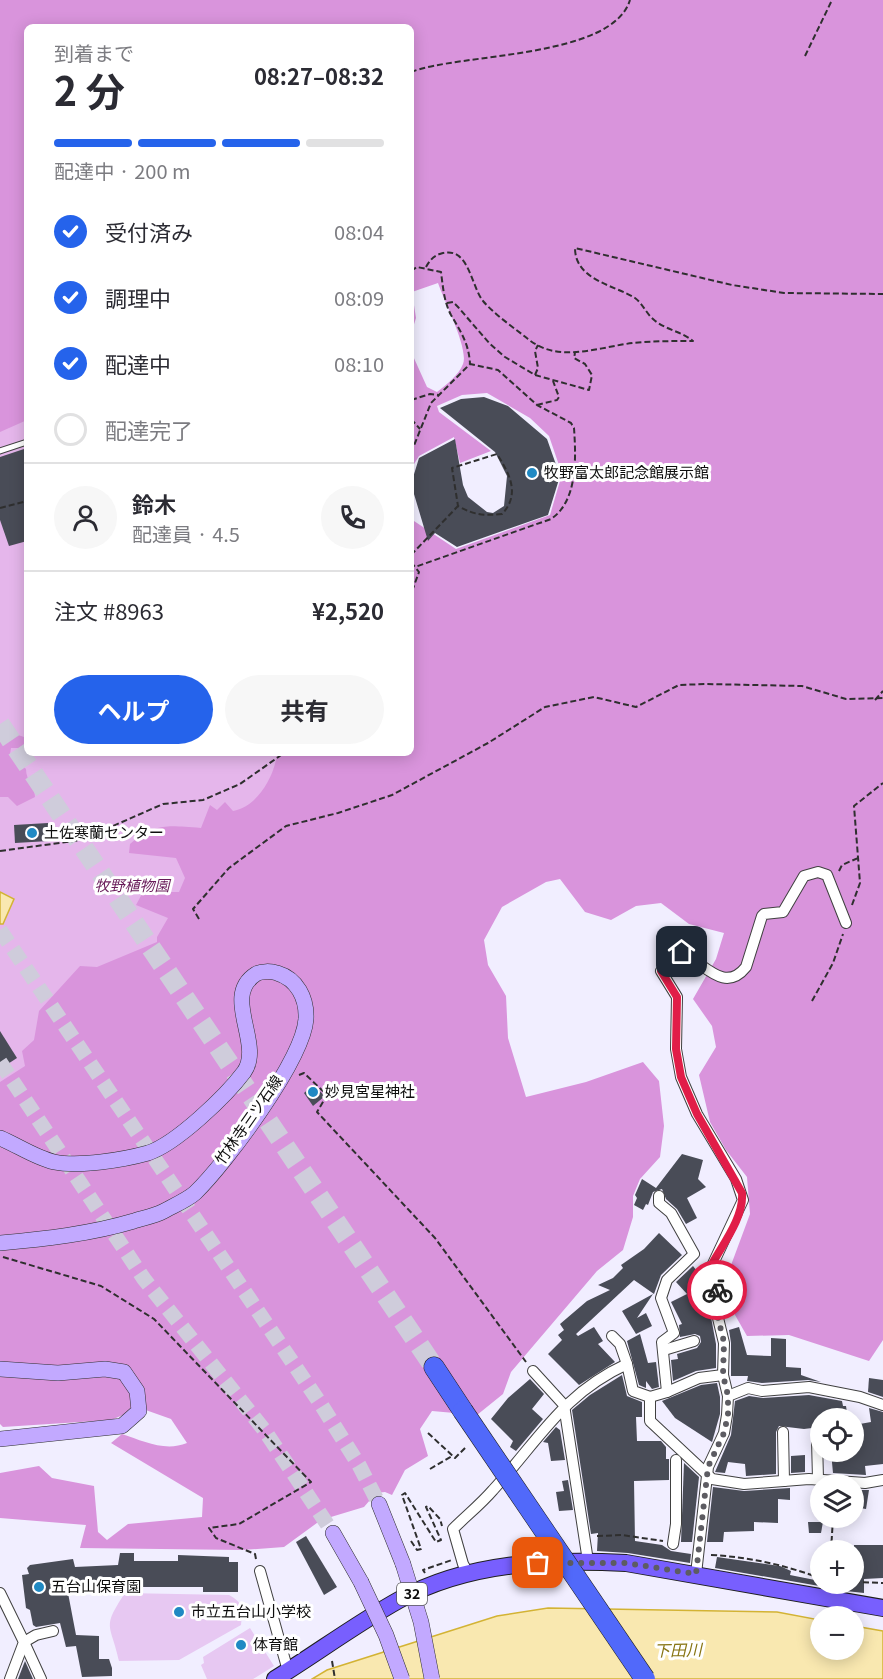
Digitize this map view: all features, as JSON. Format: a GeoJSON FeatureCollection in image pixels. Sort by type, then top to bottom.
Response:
{"type":"FeatureCollection","features":[{"type":"Feature","properties":{"kind":"highway"},"geometry":{"type":"LineString","coordinates":[[434,1367],[645,1679]]}},
{"type":"Feature","properties":{"kind":"main road","name":"竹林寺三ツ石線"},"geometry":{"type":"LineString","coordinates":[[0,1138],[53,1161],[87,1163],[149,1152],[195,1123],[245,1070],[249,1051],[242,1011],[242,994],[247,980],[259,972],[275,972],[289,978],[298,986],[306,1019],[300,1041],[273,1091],[235,1144],[194,1194],[160,1213],[109,1228],[67,1236],[0,1244]]}},
{"type":"Feature","properties":{"kind":"main road"},"geometry":{"type":"LineString","coordinates":[[0,1369],[58,1373],[105,1369],[124,1372],[137,1391],[139,1411],[122,1426],[0,1438]]}},
{"type":"Feature","properties":{"kind":"main road"},"geometry":{"type":"LineString","coordinates":[[379,1504],[404,1564],[422,1622],[432,1679]]}},
{"type":"Feature","properties":{"kind":"main road"},"geometry":{"type":"LineString","coordinates":[[333,1533],[361,1582],[386,1635],[402,1679]]}},
{"type":"Feature","properties":{"kind":"main road","name":"32"},"geometry":{"type":"LineString","coordinates":[[281,1675],[400,1599],[468,1573],[522,1564],[588,1561],[626,1563],[883,1608]]}},
{"type":"Feature","properties":{"kind":"street"},"geometry":{"type":"LineString","coordinates":[[696,1574],[707,1475],[720,1437],[724,1433],[728,1396],[723,1375],[724,1342],[712,1264],[735,1222],[743,1200],[742,1193],[697,1114],[681,1077],[676,1049],[677,997],[661,971],[677,952],[717,976],[729,977],[742,972],[762,916],[783,912],[804,876],[818,872],[827,875],[846,923]]}},
{"type":"Feature","properties":{"kind":"street"},"geometry":{"type":"LineString","coordinates":[[659,1196],[659,1203],[671,1213],[694,1252],[692,1259],[664,1283],[661,1304],[674,1333],[663,1340],[667,1392]]}},
{"type":"Feature","properties":{"kind":"street"},"geometry":{"type":"LineString","coordinates":[[612,1336],[620,1344],[633,1391],[650,1397],[699,1378],[723,1375]]}},
{"type":"Feature","properties":{"kind":"street"},"geometry":{"type":"LineString","coordinates":[[664,1350],[694,1341]]}},
{"type":"Feature","properties":{"kind":"street"},"geometry":{"type":"LineString","coordinates":[[468,1573],[463,1564],[453,1529],[493,1490],[564,1405],[593,1382],[627,1364]]}},
{"type":"Feature","properties":{"kind":"street"},"geometry":{"type":"LineString","coordinates":[[533,1371],[564,1405],[588,1561]]}},
{"type":"Feature","properties":{"kind":"street"},"geometry":{"type":"LineString","coordinates":[[728,1396],[748,1388],[762,1391],[809,1387],[860,1397],[883,1405]]}},
{"type":"Feature","properties":{"kind":"street"},"geometry":{"type":"LineString","coordinates":[[650,1397],[650,1421],[712,1479],[744,1484],[810,1479]]}},
{"type":"Feature","properties":{"kind":"street"},"geometry":{"type":"LineString","coordinates":[[783,1432],[784,1481]]}},
{"type":"Feature","properties":{"kind":"street"},"geometry":{"type":"LineString","coordinates":[[673,1544],[676,1524],[676,1460]]}},
{"type":"Feature","properties":{"kind":"street"},"geometry":{"type":"LineString","coordinates":[[864,1483],[883,1480]]}},
{"type":"Feature","properties":{"kind":"street"},"geometry":{"type":"LineString","coordinates":[[260,1570],[281,1675]]}},
{"type":"Feature","properties":{"kind":"street"},"geometry":{"type":"LineString","coordinates":[[0,1593],[41,1679]]}},
{"type":"Feature","properties":{"kind":"street"},"geometry":{"type":"LineString","coordinates":[[10,1679],[24,1642],[36,1635],[53,1632]]}},
{"type":"Feature","properties":{"kind":"lane"},"geometry":{"type":"LineString","coordinates":[[0,451],[24,443]]}},
{"type":"Feature","properties":{"kind":"path"},"geometry":{"type":"LineString","coordinates":[[414,71],[563,44],[612,25],[628,7],[630,0]]}},
{"type":"Feature","properties":{"kind":"path"},"geometry":{"type":"LineString","coordinates":[[806,56],[832,0]]}},
{"type":"Feature","properties":{"kind":"path"},"geometry":{"type":"LineString","coordinates":[[426,267],[438,254],[448,252],[456,254],[463,260],[477,293],[484,303],[538,345],[550,351],[575,353],[632,343],[693,341],[684,333],[669,330],[651,318],[637,300],[588,275],[575,256],[575,248],[732,285],[784,293],[883,294]]}},
{"type":"Feature","properties":{"kind":"path"},"geometry":{"type":"LineString","coordinates":[[414,269],[426,267],[441,272],[447,303],[463,331],[470,364]]}},
{"type":"Feature","properties":{"kind":"path"},"geometry":{"type":"LineString","coordinates":[[447,303],[453,303],[459,307],[490,344],[505,357],[535,375],[589,390],[592,375],[585,364],[574,358],[575,353]]}},
{"type":"Feature","properties":{"kind":"path"},"geometry":{"type":"LineString","coordinates":[[535,375],[538,368],[535,351],[538,345]]}},
{"type":"Feature","properties":{"kind":"path"},"geometry":{"type":"LineString","coordinates":[[414,445],[431,403],[470,364]]}},
{"type":"Feature","properties":{"kind":"path"},"geometry":{"type":"LineString","coordinates":[[414,587],[420,572],[415,567],[551,519],[561,512],[570,496],[574,428],[571,423],[537,405],[498,370],[470,364]]}},
{"type":"Feature","properties":{"kind":"path"},"geometry":{"type":"LineString","coordinates":[[537,405],[557,400],[559,397],[554,389],[553,380]]}},
{"type":"Feature","properties":{"kind":"path"},"geometry":{"type":"LineString","coordinates":[[414,399],[430,394],[439,395]]}},
{"type":"Feature","properties":{"kind":"path"},"geometry":{"type":"LineString","coordinates":[[414,422],[420,429]]}},
{"type":"Feature","properties":{"kind":"path"},"geometry":{"type":"LineString","coordinates":[[497,454],[512,480],[508,508],[502,514],[485,516],[472,514],[458,506],[452,468],[497,454]]}},
{"type":"Feature","properties":{"kind":"path"},"geometry":{"type":"LineString","coordinates":[[0,508],[24,502]]}},
{"type":"Feature","properties":{"kind":"path"},"geometry":{"type":"LineString","coordinates":[[414,552],[458,506]]}},
{"type":"Feature","properties":{"kind":"path"},"geometry":{"type":"LineString","coordinates":[[199,919],[194,909],[229,868],[286,825],[338,813],[392,795],[488,743],[545,707],[594,697],[636,707],[679,685],[706,684],[802,686],[846,699],[883,698]]}},
{"type":"Feature","properties":{"kind":"path"},"geometry":{"type":"LineString","coordinates":[[875,700],[883,691]]}},
{"type":"Feature","properties":{"kind":"path"},"geometry":{"type":"LineString","coordinates":[[0,851],[81,840],[164,804],[203,800],[240,784],[280,756]]}},
{"type":"Feature","properties":{"kind":"path"},"geometry":{"type":"LineString","coordinates":[[812,1001],[833,963],[860,883],[854,806],[883,783]]}},
{"type":"Feature","properties":{"kind":"path"},"geometry":{"type":"LineString","coordinates":[[829,879],[835,878],[842,865],[858,858]]}},
{"type":"Feature","properties":{"kind":"path"},"geometry":{"type":"LineString","coordinates":[[273,1091],[304,1073],[322,1088],[327,1095],[326,1100],[317,1112],[435,1238],[519,1352]]}},
{"type":"Feature","properties":{"kind":"path"},"geometry":{"type":"LineString","coordinates":[[0,1256],[101,1286],[154,1319],[311,1482],[239,1524],[209,1528],[216,1538],[255,1554],[260,1570]]}},
{"type":"Feature","properties":{"kind":"path"},"geometry":{"type":"LineString","coordinates":[[430,1469],[452,1456]]}},
{"type":"Feature","properties":{"kind":"path"},"geometry":{"type":"LineString","coordinates":[[411,1541],[417,1550],[422,1549],[402,1495],[405,1493],[436,1542],[441,1540],[426,1507],[428,1506],[440,1519],[447,1542]]}},
{"type":"Feature","properties":{"kind":"path"},"geometry":{"type":"LineString","coordinates":[[426,1579],[423,1570],[452,1560],[451,1556]]}},
{"type":"Feature","properties":{"kind":"path"},"geometry":{"type":"LineString","coordinates":[[864,1582],[883,1582]]}},
{"type":"Feature","properties":{"kind":"path"},"geometry":{"type":"LineString","coordinates":[[331,1656],[335,1679]]}},
{"type":"Feature","properties":{"kind":"green space","name":"牧野植物園"},"geometry":{"type":"Polygon","coordinates":[[[24,404],[24,756],[300,756],[258,822],[0,1130],[0,416],[24,404]]]}},
{"type":"Feature","properties":{"kind":"shaded area"},"geometry":{"type":"Polygon","coordinates":[[[0,0],[883,0],[883,1340],[869,1361],[789,1335],[747,1336],[735,1315],[727,1276],[750,1214],[747,1177],[726,1150],[710,1122],[699,1075],[716,1047],[712,1026],[693,999],[716,959],[724,933],[689,924],[661,903],[636,906],[611,920],[585,912],[560,879],[546,882],[502,907],[484,940],[488,965],[506,996],[508,1038],[526,1097],[586,1082],[643,1062],[659,1081],[664,1126],[660,1157],[640,1179],[633,1196],[633,1217],[623,1250],[597,1271],[511,1372],[503,1394],[477,1415],[432,1411],[420,1429],[428,1456],[405,1470],[392,1495],[385,1492],[376,1493],[364,1507],[321,1520],[284,1547],[242,1550],[80,1548],[86,1525],[0,1518],[0,1473],[39,1466],[52,1478],[94,1486],[98,1532],[107,1540],[128,1524],[202,1517],[203,1498],[111,1443],[122,1434],[162,1446],[187,1443],[171,1419],[140,1408],[111,1420],[3,1427],[0,1424],[0,1082],[25,1066],[22,1051],[34,1040],[39,1011],[80,966],[97,967],[157,942],[157,937],[168,918],[136,905],[143,892],[179,892],[185,878],[176,858],[129,853],[130,844],[148,832],[163,827],[201,828],[210,805],[217,810],[225,802],[233,811],[242,808],[257,797],[263,789],[273,771],[277,756],[414,756],[414,521],[456,549],[550,515],[562,474],[549,436],[530,418],[487,393],[462,395],[437,406],[439,412],[491,451],[460,463],[454,437],[419,456],[414,464],[414,358],[427,387],[437,392],[459,372],[464,357],[459,337],[438,283],[414,291],[414,24],[24,24],[24,421],[0,432],[0,0]]]}},
{"type":"Feature","properties":{"kind":"shaded area"},"geometry":{"type":"Polygon","coordinates":[[[0,729],[24,737],[24,748],[11,748],[10,754],[26,769],[35,797],[17,806],[8,797],[0,797],[0,729]]]}},
{"type":"Feature","properties":{"kind":"shaded area"},"geometry":{"type":"Polygon","coordinates":[[[125,1593],[229,1595],[240,1604],[241,1625],[179,1660],[119,1661],[110,1620],[125,1593]]]}},
{"type":"Feature","properties":{"kind":"shaded area","name":"体育館"},"geometry":{"type":"Polygon","coordinates":[[[250,1628],[274,1666],[253,1679],[207,1679],[201,1665],[204,1663],[203,1657],[250,1628]]]}},
{"type":"Feature","properties":{"kind":"water"},"geometry":{"type":"Polygon","coordinates":[[[0,892],[14,899],[3,924],[0,924],[0,892]]]}},
{"type":"Feature","properties":{"kind":"water","name":"下田川"},"geometry":{"type":"Polygon","coordinates":[[[548,1608],[777,1612],[810,1618],[810,1660],[864,1660],[864,1628],[883,1631],[883,1679],[312,1679],[327,1670],[497,1616],[548,1608]]]}},
{"type":"Feature","properties":{"kind":"building","name":"牧野富太郎記念館展示館"},"geometry":{"type":"Polygon","coordinates":[[[484,397],[508,406],[547,439],[560,476],[548,515],[457,547],[435,533],[428,541],[414,494],[414,474],[419,458],[455,439],[463,485],[468,497],[487,512],[493,513],[504,506],[507,476],[495,452],[440,408],[461,399],[484,397]]]}},
{"type":"Feature","properties":{"kind":"building"},"geometry":{"type":"Polygon","coordinates":[[[24,449],[24,542],[9,546],[0,520],[0,457],[24,449]]]}},
{"type":"Feature","properties":{"kind":"building","name":"土佐寒蘭センター"},"geometry":{"type":"Polygon","coordinates":[[[48,823],[49,841],[15,843],[14,825],[48,823]]]}},
{"type":"Feature","properties":{"kind":"building"},"geometry":{"type":"Polygon","coordinates":[[[693,930],[706,939],[696,953],[682,944],[693,930]]]}},
{"type":"Feature","properties":{"kind":"building"},"geometry":{"type":"Polygon","coordinates":[[[0,1031],[17,1058],[0,1069],[0,1031]]]}},
{"type":"Feature","properties":{"kind":"building","name":"妙見宮星神社"},"geometry":{"type":"Polygon","coordinates":[[[313,1085],[325,1096],[313,1106],[304,1093],[313,1085]]]}},
{"type":"Feature","properties":{"kind":"building"},"geometry":{"type":"Polygon","coordinates":[[[682,1154],[703,1160],[698,1179],[706,1187],[687,1198],[697,1218],[686,1224],[677,1209],[666,1199],[662,1189],[653,1192],[648,1205],[646,1204],[643,1210],[634,1205],[637,1198],[635,1195],[642,1179],[656,1188],[682,1154]]]}},
{"type":"Feature","properties":{"kind":"building"},"geometry":{"type":"Polygon","coordinates":[[[659,1233],[682,1255],[661,1275],[654,1294],[634,1280],[576,1334],[578,1336],[594,1327],[603,1341],[598,1344],[615,1362],[579,1385],[548,1354],[562,1340],[558,1335],[564,1330],[560,1324],[587,1301],[610,1290],[598,1285],[613,1278],[623,1268],[621,1265],[644,1249],[659,1233]]]}},
{"type":"Feature","properties":{"kind":"building"},"geometry":{"type":"Polygon","coordinates":[[[693,1266],[704,1280],[701,1283],[710,1312],[716,1344],[716,1368],[696,1371],[673,1381],[671,1360],[678,1359],[677,1354],[697,1348],[701,1342],[700,1336],[695,1334],[680,1337],[679,1325],[682,1324],[671,1302],[687,1294],[676,1282],[693,1266]]]}},
{"type":"Feature","properties":{"kind":"building"},"geometry":{"type":"Polygon","coordinates":[[[653,1294],[637,1318],[646,1313],[652,1326],[636,1334],[622,1311],[653,1294]]]}},
{"type":"Feature","properties":{"kind":"building"},"geometry":{"type":"Polygon","coordinates":[[[739,1327],[747,1355],[771,1356],[771,1338],[786,1339],[786,1367],[801,1368],[801,1375],[821,1382],[808,1380],[762,1383],[747,1381],[748,1376],[731,1376],[729,1330],[739,1327]]]}},
{"type":"Feature","properties":{"kind":"building"},"geometry":{"type":"Polygon","coordinates":[[[640,1334],[648,1363],[656,1362],[659,1387],[652,1389],[646,1381],[646,1388],[639,1385],[627,1341],[640,1334]]]}},
{"type":"Feature","properties":{"kind":"building"},"geometry":{"type":"Polygon","coordinates":[[[622,1375],[627,1396],[642,1402],[642,1417],[636,1417],[637,1441],[661,1441],[666,1447],[666,1459],[669,1459],[669,1480],[634,1481],[635,1541],[662,1545],[671,1551],[691,1554],[690,1563],[628,1553],[597,1551],[598,1533],[591,1534],[572,1410],[590,1395],[622,1375]]]}},
{"type":"Feature","properties":{"kind":"building"},"geometry":{"type":"Polygon","coordinates":[[[869,1378],[883,1380],[883,1397],[868,1392],[869,1378]]]}},
{"type":"Feature","properties":{"kind":"building"},"geometry":{"type":"Polygon","coordinates":[[[530,1379],[544,1394],[532,1409],[543,1419],[516,1451],[510,1447],[513,1441],[491,1419],[508,1398],[530,1379]]]}},
{"type":"Feature","properties":{"kind":"building"},"geometry":{"type":"Polygon","coordinates":[[[717,1383],[720,1414],[712,1442],[675,1418],[662,1401],[701,1385],[717,1383]]]}},
{"type":"Feature","properties":{"kind":"building"},"geometry":{"type":"Polygon","coordinates":[[[809,1395],[842,1401],[846,1408],[810,1408],[810,1428],[779,1426],[776,1432],[776,1474],[746,1476],[745,1464],[728,1462],[725,1473],[715,1472],[731,1435],[735,1401],[749,1396],[763,1398],[809,1395]]]}},
{"type":"Feature","properties":{"kind":"building"},"geometry":{"type":"Polygon","coordinates":[[[869,1408],[883,1412],[883,1464],[865,1466],[866,1475],[833,1473],[832,1462],[864,1462],[864,1423],[871,1422],[869,1408]]]}},
{"type":"Feature","properties":{"kind":"building"},"geometry":{"type":"Polygon","coordinates":[[[556,1427],[560,1430],[565,1460],[551,1461],[548,1443],[543,1442],[556,1427]]]}},
{"type":"Feature","properties":{"kind":"building"},"geometry":{"type":"Polygon","coordinates":[[[805,1455],[805,1472],[791,1473],[791,1456],[805,1455]]]}},
{"type":"Feature","properties":{"kind":"building"},"geometry":{"type":"Polygon","coordinates":[[[684,1463],[699,1477],[692,1542],[681,1542],[684,1463]]]}},
{"type":"Feature","properties":{"kind":"building"},"geometry":{"type":"Polygon","coordinates":[[[568,1480],[573,1510],[559,1511],[556,1492],[564,1491],[562,1481],[568,1480]]]}},
{"type":"Feature","properties":{"kind":"building"},"geometry":{"type":"Polygon","coordinates":[[[713,1487],[744,1491],[790,1488],[790,1500],[778,1499],[778,1523],[754,1522],[754,1531],[724,1532],[723,1542],[707,1542],[713,1487]]]}},
{"type":"Feature","properties":{"kind":"building"},"geometry":{"type":"Polygon","coordinates":[[[864,1490],[869,1490],[866,1509],[864,1509],[864,1490]]]}},
{"type":"Feature","properties":{"kind":"building"},"geometry":{"type":"Polygon","coordinates":[[[808,1522],[810,1522],[810,1528],[822,1528],[821,1533],[809,1533],[808,1522]]]}},
{"type":"Feature","properties":{"kind":"building"},"geometry":{"type":"Polygon","coordinates":[[[306,1536],[337,1587],[324,1595],[296,1542],[306,1536]]]}},
{"type":"Feature","properties":{"kind":"building"},"geometry":{"type":"Polygon","coordinates":[[[864,1545],[883,1545],[883,1578],[864,1579],[864,1545]]]}},
{"type":"Feature","properties":{"kind":"building"},"geometry":{"type":"Polygon","coordinates":[[[120,1553],[134,1553],[134,1561],[178,1561],[178,1555],[229,1557],[229,1562],[238,1562],[238,1592],[203,1592],[203,1587],[127,1587],[119,1585],[87,1586],[87,1593],[68,1593],[76,1635],[99,1636],[99,1659],[109,1659],[112,1668],[112,1676],[82,1677],[76,1646],[66,1647],[60,1623],[36,1627],[33,1625],[30,1610],[26,1608],[22,1575],[29,1574],[27,1568],[30,1565],[73,1559],[75,1567],[118,1565],[120,1553]]]}},
{"type":"Feature","properties":{"kind":"building"},"geometry":{"type":"Polygon","coordinates":[[[717,1557],[780,1566],[791,1571],[790,1575],[810,1579],[810,1584],[715,1568],[717,1557]]]}},
{"type":"Feature","properties":{"kind":"building"},"geometry":{"type":"Polygon","coordinates":[[[25,1661],[33,1679],[18,1679],[25,1661]]]}},
{"type":"Feature","properties":{"kind":"tunnel"},"geometry":{"type":"LineString","coordinates":[[0,724],[434,1367]]}},
{"type":"Feature","properties":{"kind":"tunnel"},"geometry":{"type":"LineString","coordinates":[[0,930],[322,1406],[359,1465],[379,1504]]}},
{"type":"Feature","properties":{"kind":"tunnel"},"geometry":{"type":"LineString","coordinates":[[0,1062],[144,1279],[265,1431],[333,1533]]}},
{"type":"Feature","properties":{"kind":"way so far"},"geometry":{"type":"LineString","coordinates":[[538,1563],[588,1561],[626,1563],[696,1574],[708,1467],[720,1437],[724,1433],[728,1415],[728,1396],[723,1375],[724,1342],[718,1318],[717,1290]]}},
{"type":"Feature","properties":{"kind":"place","name":"牧野富太郎記念館展示館"},"geometry":{"type":"Point","coordinates":[532,473]}},
{"type":"Feature","properties":{"kind":"place","name":"土佐寒蘭センター"},"geometry":{"type":"Point","coordinates":[32,833]}},
{"type":"Feature","properties":{"kind":"place","name":"妙見宮星神社"},"geometry":{"type":"Point","coordinates":[313,1092]}},
{"type":"Feature","properties":{"kind":"place","name":"五台山保育園"},"geometry":{"type":"Point","coordinates":[39,1587]}},
{"type":"Feature","properties":{"kind":"place","name":"市立五台山小学校"},"geometry":{"type":"Point","coordinates":[179,1612]}},
{"type":"Feature","properties":{"kind":"place","name":"体育館"},"geometry":{"type":"Point","coordinates":[241,1645]}},
{"type":"Feature","properties":{"kind":"route"},"geometry":{"type":"LineString","coordinates":[[682,952],[674,953],[661,971],[678,1001],[676,1049],[680,1060],[681,1077],[697,1114],[714,1140],[742,1193],[743,1200],[735,1222],[712,1264],[717,1290]]}}]}
